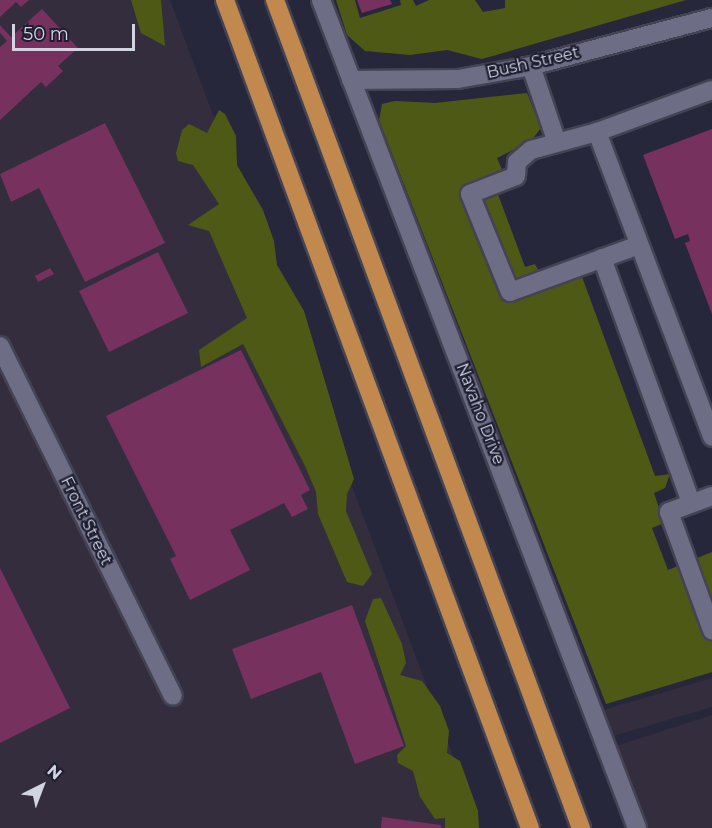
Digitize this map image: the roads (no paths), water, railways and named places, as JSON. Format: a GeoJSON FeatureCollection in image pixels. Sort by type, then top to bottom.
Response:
{"type":"FeatureCollection","features":[{"type":"Feature","properties":{"kind":"highway"},"geometry":{"type":"LineString","coordinates":[[225,0],[530,828]]}},
{"type":"Feature","properties":{"kind":"highway"},"geometry":{"type":"LineString","coordinates":[[275,0],[581,828]]}},
{"type":"Feature","properties":{"kind":"street","name":"Navaho Drive"},"geometry":{"type":"LineString","coordinates":[[321,0],[638,828]]}},
{"type":"Feature","properties":{"kind":"street","name":"Bush Street"},"geometry":{"type":"LineString","coordinates":[[351,80],[458,79],[531,66],[712,18]]}},
{"type":"Feature","properties":{"kind":"street"},"geometry":{"type":"LineString","coordinates":[[531,66],[556,141]]}},
{"type":"Feature","properties":{"kind":"street"},"geometry":{"type":"LineString","coordinates":[[639,245],[510,292],[470,194],[516,177],[517,162],[531,150],[556,141],[597,132],[712,90]]}},
{"type":"Feature","properties":{"kind":"street"},"geometry":{"type":"LineString","coordinates":[[597,132],[712,437]]}},
{"type":"Feature","properties":{"kind":"street"},"geometry":{"type":"LineString","coordinates":[[602,258],[691,504]]}},
{"type":"Feature","properties":{"kind":"street","name":"Front Street"},"geometry":{"type":"LineString","coordinates":[[0,346],[173,696]]}},
{"type":"Feature","properties":{"kind":"street"},"geometry":{"type":"LineString","coordinates":[[712,496],[669,512],[712,630]]}}]}
